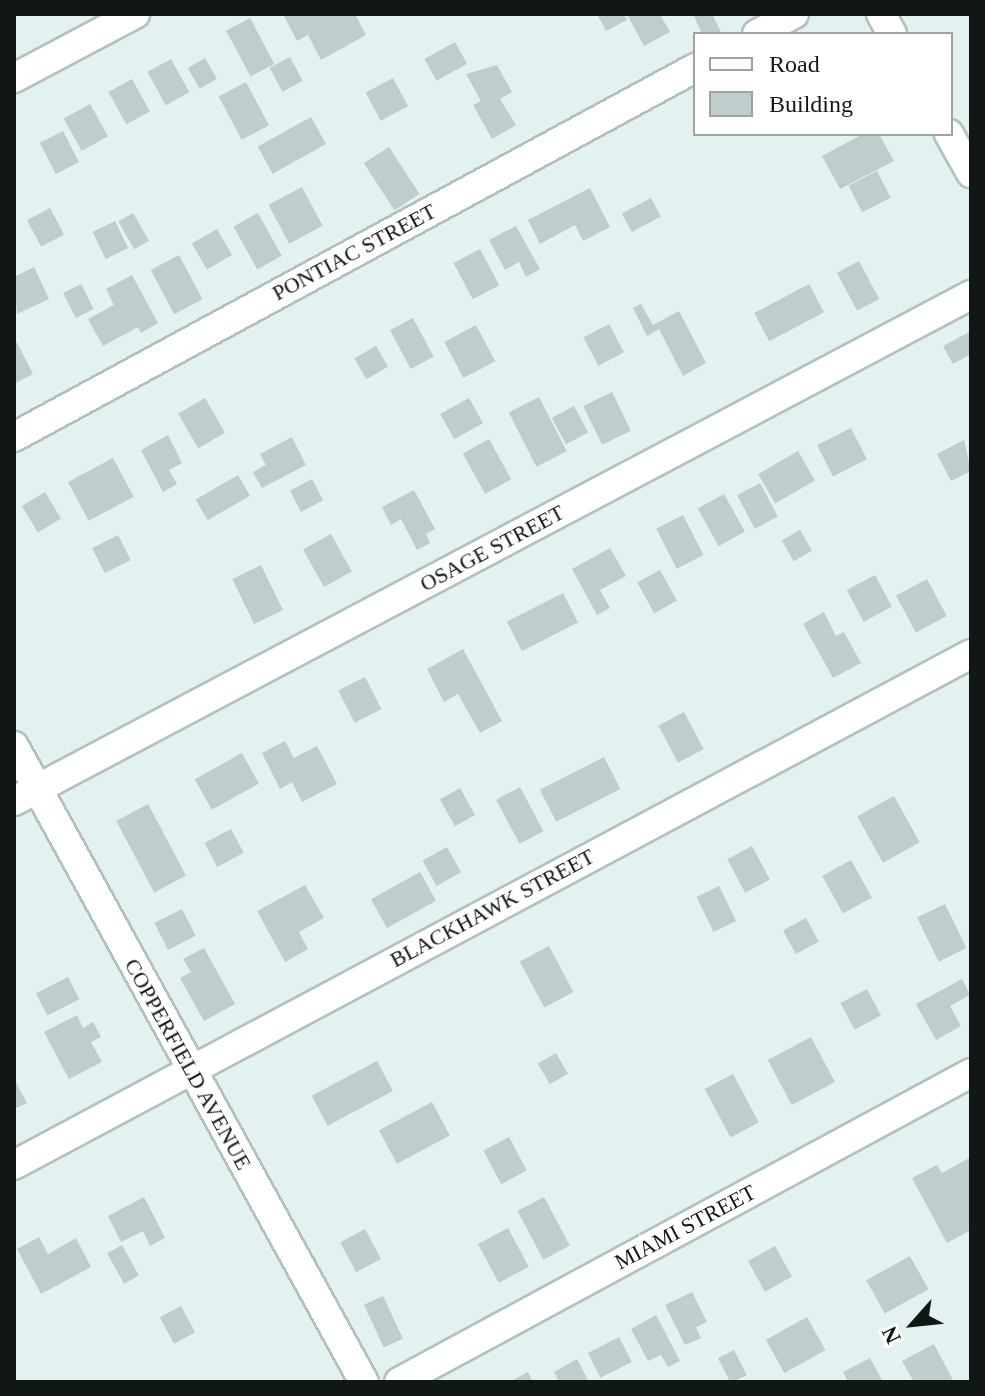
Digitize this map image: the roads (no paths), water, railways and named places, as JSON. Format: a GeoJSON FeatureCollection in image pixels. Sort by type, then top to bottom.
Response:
{"type":"FeatureCollection","features":[{"type":"Feature","properties":{"kind":"street"},"geometry":{"type":"LineString","coordinates":[[14,78],[135,14]]}},
{"type":"Feature","properties":{"kind":"street"},"geometry":{"type":"LineString","coordinates":[[761,32],[794,14]]}},
{"type":"Feature","properties":{"kind":"street"},"geometry":{"type":"LineString","coordinates":[[881,14],[891,32]]}},
{"type":"Feature","properties":{"kind":"street","name":"PONTIAC STREET"},"geometry":{"type":"LineString","coordinates":[[14,437],[693,69]]}},
{"type":"Feature","properties":{"kind":"street"},"geometry":{"type":"LineString","coordinates":[[950,136],[971,173]]}},
{"type":"Feature","properties":{"kind":"street","name":"OSAGE STREET"},"geometry":{"type":"LineString","coordinates":[[26,794],[971,295]]}},
{"type":"Feature","properties":{"kind":"street","name":"BLACKHAWK STREET"},"geometry":{"type":"LineString","coordinates":[[14,1165],[190,1068],[971,654]]}},
{"type":"Feature","properties":{"kind":"street","name":"COPPERFIELD AVENUE"},"geometry":{"type":"LineString","coordinates":[[14,746],[26,794],[190,1068],[364,1382]]}},
{"type":"Feature","properties":{"kind":"street","name":"MIAMI STREET"},"geometry":{"type":"LineString","coordinates":[[399,1382],[971,1073]]}}]}
